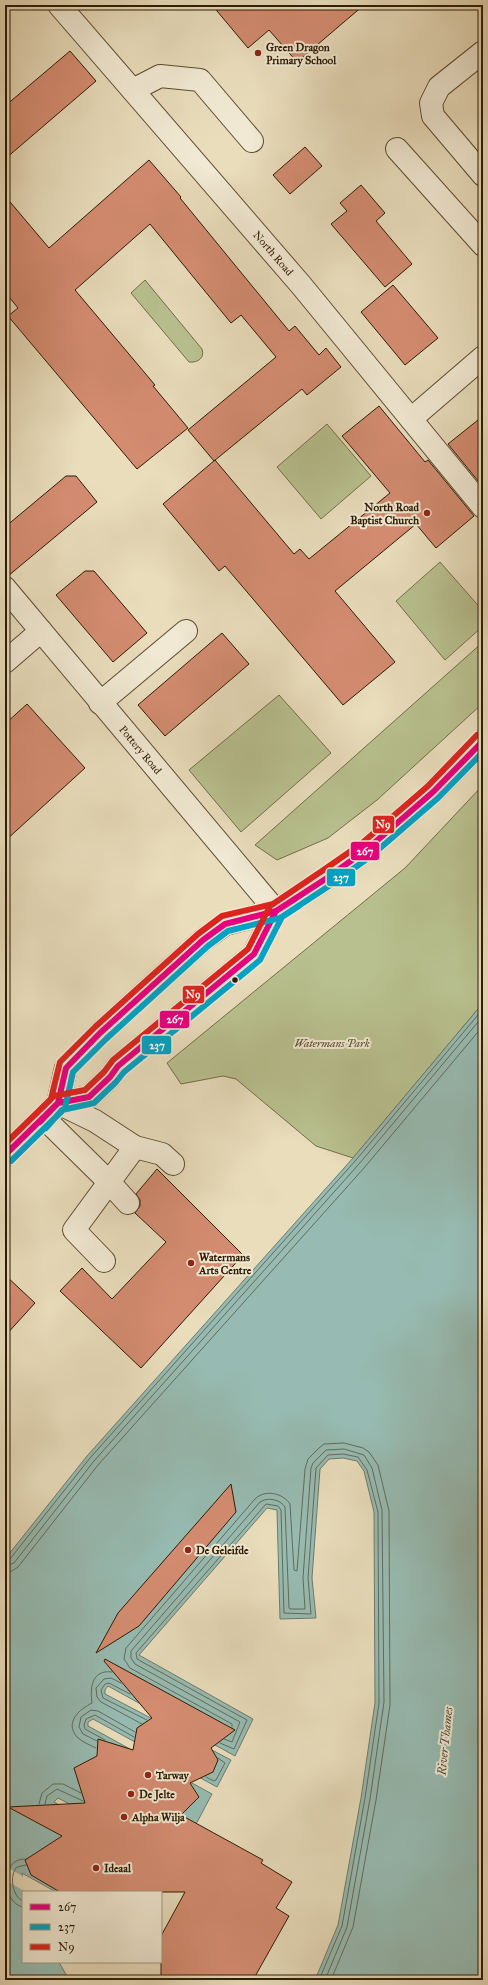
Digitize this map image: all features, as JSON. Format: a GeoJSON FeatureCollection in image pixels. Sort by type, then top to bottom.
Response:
{"type":"FeatureCollection","features":[{"type":"Feature","properties":{"kind":"main road"},"geometry":{"type":"LineString","coordinates":[[51,1110],[66,1068],[100,1033],[202,940],[224,924],[276,911],[327,878],[366,850],[433,792],[483,741]]}},
{"type":"Feature","properties":{"kind":"main road"},"geometry":{"type":"LineString","coordinates":[[5,1155],[51,1110],[89,1097],[110,1077],[118,1066],[254,954],[276,911]]}},
{"type":"Feature","properties":{"kind":"street","name":"North Road"},"geometry":{"type":"LineString","coordinates":[[59,5],[301,285],[483,507]]}},
{"type":"Feature","properties":{"kind":"street"},"geometry":{"type":"LineString","coordinates":[[483,52],[439,87],[431,104],[433,116],[483,175]]}},
{"type":"Feature","properties":{"kind":"street"},"geometry":{"type":"LineString","coordinates":[[133,90],[160,76],[200,80],[252,141]]}},
{"type":"Feature","properties":{"kind":"street"},"geometry":{"type":"LineString","coordinates":[[398,149],[483,245]]}},
{"type":"Feature","properties":{"kind":"street"},"geometry":{"type":"LineString","coordinates":[[411,419],[483,357]]}},
{"type":"Feature","properties":{"kind":"street","name":"Pottery Road"},"geometry":{"type":"LineString","coordinates":[[5,588],[276,911]]}},
{"type":"Feature","properties":{"kind":"street"},"geometry":{"type":"LineString","coordinates":[[5,662],[41,631]]}},
{"type":"Feature","properties":{"kind":"street"},"geometry":{"type":"LineString","coordinates":[[100,703],[186,631]]}},
{"type":"Feature","properties":{"kind":"street"},"geometry":{"type":"LineString","coordinates":[[51,1110],[101,1124],[135,1147],[162,1154],[173,1164]]}},
{"type":"Feature","properties":{"kind":"street"},"geometry":{"type":"LineString","coordinates":[[51,1110],[128,1204]]}},
{"type":"Feature","properties":{"kind":"street"},"geometry":{"type":"LineString","coordinates":[[104,1260],[74,1230],[135,1147]]}},
{"type":"Feature","properties":{"kind":"green space"},"geometry":{"type":"Polygon","coordinates":[[[145,280],[202,349],[202,357],[198,361],[189,362],[131,293],[145,280]]]}},
{"type":"Feature","properties":{"kind":"green space"},"geometry":{"type":"Polygon","coordinates":[[[327,424],[371,476],[321,519],[277,467],[327,424]]]}},
{"type":"Feature","properties":{"kind":"green space"},"geometry":{"type":"Polygon","coordinates":[[[440,562],[483,611],[483,626],[445,660],[396,601],[440,562]]]}},
{"type":"Feature","properties":{"kind":"green space"},"geometry":{"type":"Polygon","coordinates":[[[483,642],[483,703],[377,800],[328,838],[277,860],[255,845],[483,642]]]}},
{"type":"Feature","properties":{"kind":"green space"},"geometry":{"type":"Polygon","coordinates":[[[279,695],[331,753],[241,832],[189,770],[279,695]]]}},
{"type":"Feature","properties":{"kind":"green space","name":"Watermans Park"},"geometry":{"type":"Polygon","coordinates":[[[483,785],[483,1003],[353,1158],[316,1146],[236,1079],[223,1076],[181,1084],[167,1063],[405,868],[483,785]]]}},
{"type":"Feature","properties":{"kind":"water","name":"River Thames"},"geometry":{"type":"Polygon","coordinates":[[[483,1003],[483,1980],[315,1980],[338,1925],[361,1798],[375,1703],[374,1512],[364,1471],[357,1461],[343,1458],[329,1459],[320,1469],[312,1578],[316,1618],[280,1619],[277,1510],[267,1508],[139,1655],[253,1719],[235,1756],[108,1686],[105,1690],[105,1694],[231,1760],[217,1787],[93,1719],[88,1722],[88,1726],[212,1794],[177,1860],[58,1798],[54,1802],[174,1870],[162,1892],[54,1891],[22,1873],[24,1891],[22,1891],[22,1963],[60,1963],[69,1980],[5,1980],[5,1559],[87,1456],[353,1158],[483,1003]]]}},
{"type":"Feature","properties":{"kind":"pier"},"geometry":{"type":"Polygon","coordinates":[[[5,1866],[24,1877],[26,1891],[24,1891],[5,1880],[5,1866]]]}},
{"type":"Feature","properties":{"kind":"building"},"geometry":{"type":"Polygon","coordinates":[[[212,5],[364,5],[297,62],[269,30],[248,48],[212,5]]]}},
{"type":"Feature","properties":{"kind":"building"},"geometry":{"type":"Polygon","coordinates":[[[70,51],[96,81],[5,159],[5,106],[70,51]]]}},
{"type":"Feature","properties":{"kind":"building"},"geometry":{"type":"Polygon","coordinates":[[[305,147],[322,166],[290,194],[273,175],[305,147]]]}},
{"type":"Feature","properties":{"kind":"building"},"geometry":{"type":"Polygon","coordinates":[[[149,160],[181,197],[180,198],[289,331],[295,326],[319,355],[326,348],[341,367],[307,395],[302,389],[214,461],[188,430],[276,357],[241,315],[231,323],[150,224],[75,290],[155,385],[153,386],[188,428],[137,469],[8,316],[18,308],[5,292],[5,196],[49,248],[149,160]]]}},
{"type":"Feature","properties":{"kind":"building"},"geometry":{"type":"Polygon","coordinates":[[[361,185],[385,213],[376,221],[412,264],[385,287],[331,224],[347,211],[340,203],[361,185]]]}},
{"type":"Feature","properties":{"kind":"building"},"geometry":{"type":"Polygon","coordinates":[[[393,285],[438,338],[405,365],[361,312],[393,285]]]}},
{"type":"Feature","properties":{"kind":"building"},"geometry":{"type":"Polygon","coordinates":[[[379,406],[425,462],[428,460],[474,516],[436,548],[416,524],[335,591],[395,662],[343,705],[225,566],[219,571],[163,504],[215,460],[294,554],[300,549],[309,559],[390,493],[342,436],[379,406]]]}},
{"type":"Feature","properties":{"kind":"building"},"geometry":{"type":"Polygon","coordinates":[[[483,416],[483,487],[448,444],[483,416]]]}},
{"type":"Feature","properties":{"kind":"building"},"geometry":{"type":"Polygon","coordinates":[[[66,476],[76,476],[97,502],[8,576],[5,576],[5,527],[66,476]]]}},
{"type":"Feature","properties":{"kind":"building"},"geometry":{"type":"Polygon","coordinates":[[[85,571],[94,571],[147,633],[113,662],[56,595],[85,571]]]}},
{"type":"Feature","properties":{"kind":"building"},"geometry":{"type":"Polygon","coordinates":[[[222,633],[249,664],[165,736],[138,705],[222,633]]]}},
{"type":"Feature","properties":{"kind":"building"},"geometry":{"type":"Polygon","coordinates":[[[27,704],[85,768],[5,841],[5,724],[27,704]]]}},
{"type":"Feature","properties":{"kind":"building","name":"Watermans Arts Centre"},"geometry":{"type":"Polygon","coordinates":[[[157,1169],[243,1255],[141,1368],[60,1291],[82,1268],[112,1299],[166,1242],[135,1213],[140,1206],[140,1200],[136,1194],[157,1169]]]}},
{"type":"Feature","properties":{"kind":"building"},"geometry":{"type":"Polygon","coordinates":[[[5,1275],[35,1303],[5,1336],[5,1275]]]}},
{"type":"Feature","properties":{"kind":"building","name":"De Geleifde"},"geometry":{"type":"Polygon","coordinates":[[[231,1484],[236,1512],[139,1626],[96,1653],[118,1613],[231,1484]]]}},
{"type":"Feature","properties":{"kind":"building"},"geometry":{"type":"Polygon","coordinates":[[[105,1659],[235,1730],[211,1748],[218,1760],[213,1772],[190,1783],[199,1797],[181,1815],[263,1860],[261,1863],[292,1882],[276,1908],[289,1916],[253,1980],[161,1980],[162,1934],[185,1892],[58,1891],[31,1875],[25,1860],[62,1836],[8,1807],[85,1803],[74,1768],[97,1756],[98,1739],[133,1750],[137,1728],[152,1718],[104,1661],[105,1659]]]}},
{"type":"Feature","properties":{"kind":"transit line","name":"N9"},"geometry":{"type":"LineString","coordinates":[[5,1144],[51,1099],[60,1062],[95,1027],[198,934],[222,916],[273,904],[361,844],[428,786],[477,735]]}},
{"type":"Feature","properties":{"kind":"transit line","name":"267"},"geometry":{"type":"LineString","coordinates":[[5,1155],[58,1103],[66,1068],[100,1033],[203,940],[225,924],[276,911],[327,878],[366,850],[433,792],[483,741]]}},
{"type":"Feature","properties":{"kind":"transit line","name":"237"},"geometry":{"type":"LineString","coordinates":[[11,1161],[65,1108],[73,1072],[106,1039],[208,946],[228,931],[280,918],[332,884],[371,856],[438,798],[483,752]]}},
{"type":"Feature","properties":{"kind":"transit line","name":"N9"},"geometry":{"type":"LineString","coordinates":[[34,1116],[54,1096],[85,1090],[104,1072],[113,1060],[248,949],[270,906],[291,892]]}},
{"type":"Feature","properties":{"kind":"transit line","name":"267"},"geometry":{"type":"LineString","coordinates":[[40,1122],[58,1103],[89,1097],[110,1077],[118,1066],[254,954],[276,911],[295,899]]}},
{"type":"Feature","properties":{"kind":"transit line","name":"237"},"geometry":{"type":"LineString","coordinates":[[46,1128],[62,1110],[94,1103],[116,1082],[124,1072],[260,960],[282,917],[299,906]]}},
{"type":"Feature","properties":{"kind":"place","name":"Green Dragon Primary School"},"geometry":{"type":"Point","coordinates":[258,53]}},
{"type":"Feature","properties":{"kind":"place","name":"North Road Baptist Church"},"geometry":{"type":"Point","coordinates":[427,513]}},
{"type":"Feature","properties":{"kind":"place","name":"Watermans Arts Centre"},"geometry":{"type":"Point","coordinates":[191,1263]}},
{"type":"Feature","properties":{"kind":"place","name":"De Geleifde"},"geometry":{"type":"Point","coordinates":[188,1550]}},
{"type":"Feature","properties":{"kind":"place","name":"Tarway"},"geometry":{"type":"Point","coordinates":[148,1775]}},
{"type":"Feature","properties":{"kind":"place","name":"De Jelte"},"geometry":{"type":"Point","coordinates":[131,1794]}},
{"type":"Feature","properties":{"kind":"place","name":"Alpha Wilja"},"geometry":{"type":"Point","coordinates":[124,1817]}},
{"type":"Feature","properties":{"kind":"place","name":"Ideaal"},"geometry":{"type":"Point","coordinates":[96,1868]}}]}
